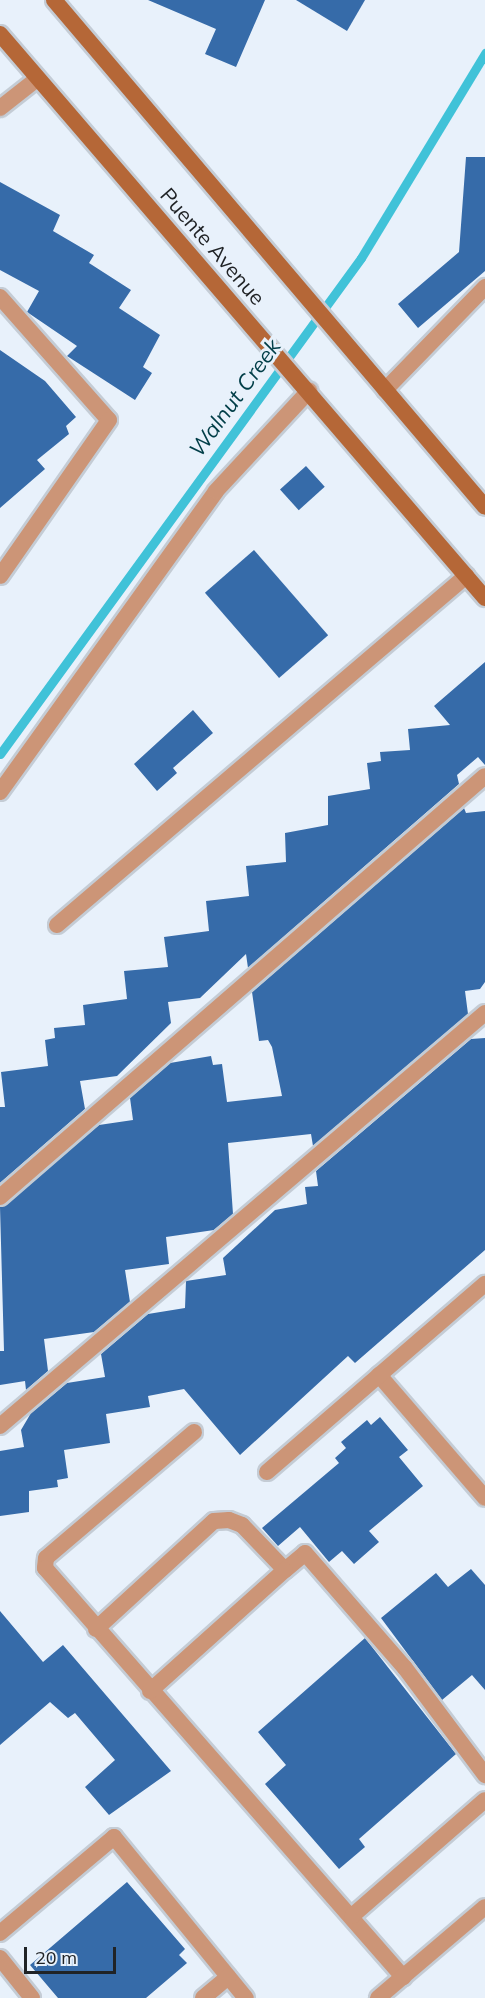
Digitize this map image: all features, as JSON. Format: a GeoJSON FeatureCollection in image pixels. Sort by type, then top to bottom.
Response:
{"type":"FeatureCollection","features":[{"type":"Feature","properties":{"kind":"main road","name":"Puente Avenue"},"geometry":{"type":"LineString","coordinates":[[54,0],[271,261],[485,507]]}},
{"type":"Feature","properties":{"kind":"main road","name":"Puente Avenue"},"geometry":{"type":"LineString","coordinates":[[0,34],[237,306],[485,598]]}},
{"type":"Feature","properties":{"kind":"street"},"geometry":{"type":"LineString","coordinates":[[0,108],[37,79]]}},
{"type":"Feature","properties":{"kind":"street"},"geometry":{"type":"LineString","coordinates":[[385,390],[485,287]]}},
{"type":"Feature","properties":{"kind":"street"},"geometry":{"type":"LineString","coordinates":[[0,297],[108,420],[0,576]]}},
{"type":"Feature","properties":{"kind":"street"},"geometry":{"type":"LineString","coordinates":[[0,792],[216,491],[309,391]]}},
{"type":"Feature","properties":{"kind":"street"},"geometry":{"type":"LineString","coordinates":[[57,925],[466,576]]}},
{"type":"Feature","properties":{"kind":"street"},"geometry":{"type":"LineString","coordinates":[[0,1197],[485,776]]}},
{"type":"Feature","properties":{"kind":"street"},"geometry":{"type":"LineString","coordinates":[[0,1426],[485,1013]]}},
{"type":"Feature","properties":{"kind":"street"},"geometry":{"type":"LineString","coordinates":[[267,1472],[485,1284]]}},
{"type":"Feature","properties":{"kind":"street"},"geometry":{"type":"LineString","coordinates":[[379,1375],[485,1498]]}},
{"type":"Feature","properties":{"kind":"street"},"geometry":{"type":"LineString","coordinates":[[194,1432],[46,1558],[47,1573],[352,1916],[403,1977]]}},
{"type":"Feature","properties":{"kind":"street"},"geometry":{"type":"LineString","coordinates":[[96,1629],[214,1521],[242,1525],[285,1570]]}},
{"type":"Feature","properties":{"kind":"street"},"geometry":{"type":"LineString","coordinates":[[150,1691],[305,1553],[405,1668],[485,1775]]}},
{"type":"Feature","properties":{"kind":"street"},"geometry":{"type":"LineString","coordinates":[[352,1916],[485,1800]]}},
{"type":"Feature","properties":{"kind":"street"},"geometry":{"type":"LineString","coordinates":[[0,1933],[114,1837],[246,1998]]}},
{"type":"Feature","properties":{"kind":"street"},"geometry":{"type":"LineString","coordinates":[[378,1998],[485,1907]]}},
{"type":"Feature","properties":{"kind":"street"},"geometry":{"type":"LineString","coordinates":[[0,1958],[32,1998]]}},
{"type":"Feature","properties":{"kind":"street"},"geometry":{"type":"LineString","coordinates":[[203,1998],[228,1977]]}},
{"type":"Feature","properties":{"kind":"building"},"geometry":{"type":"Polygon","coordinates":[[[148,0],[265,0],[236,67],[205,54],[216,29],[148,0]]]}},
{"type":"Feature","properties":{"kind":"building"},"geometry":{"type":"Polygon","coordinates":[[[296,0],[365,0],[347,31],[296,0]]]}},
{"type":"Feature","properties":{"kind":"building"},"geometry":{"type":"Polygon","coordinates":[[[466,157],[485,157],[485,271],[418,328],[398,304],[459,252],[466,157]]]}},
{"type":"Feature","properties":{"kind":"building"},"geometry":{"type":"Polygon","coordinates":[[[0,182],[60,215],[53,231],[94,255],[89,263],[131,290],[119,308],[160,335],[143,367],[152,373],[135,400],[67,356],[77,346],[27,312],[39,291],[0,270],[0,182]]]}},
{"type":"Feature","properties":{"kind":"building"},"geometry":{"type":"Polygon","coordinates":[[[0,350],[45,381],[76,417],[66,426],[69,434],[37,460],[45,469],[0,508],[0,350]]]}},
{"type":"Feature","properties":{"kind":"building"},"geometry":{"type":"Polygon","coordinates":[[[306,466],[325,487],[299,510],[280,489],[306,466]]]}},
{"type":"Feature","properties":{"kind":"building"},"geometry":{"type":"Polygon","coordinates":[[[254,550],[328,635],[279,678],[205,593],[254,550]]]}},
{"type":"Feature","properties":{"kind":"building"},"geometry":{"type":"Polygon","coordinates":[[[485,662],[485,765],[478,757],[457,775],[459,784],[248,968],[246,954],[200,998],[168,1002],[171,1023],[117,1076],[80,1081],[85,1109],[0,1183],[0,1107],[5,1107],[1,1072],[48,1066],[45,1040],[55,1038],[54,1028],[85,1025],[83,1005],[127,999],[124,971],[168,967],[164,937],[209,931],[206,901],[249,896],[246,866],[286,862],[285,833],[328,825],[328,796],[370,789],[367,763],[381,761],[380,752],[410,750],[408,729],[450,725],[434,706],[485,662]]]}},
{"type":"Feature","properties":{"kind":"building"},"geometry":{"type":"Polygon","coordinates":[[[193,710],[213,733],[173,768],[177,773],[157,791],[134,764],[193,710]]]}},
{"type":"Feature","properties":{"kind":"building"},"geometry":{"type":"Polygon","coordinates":[[[464,808],[466,813],[485,811],[485,982],[480,989],[465,991],[468,1014],[313,1146],[311,1134],[228,1143],[233,1214],[214,1230],[166,1237],[169,1264],[125,1270],[130,1302],[94,1332],[44,1339],[48,1371],[26,1390],[25,1381],[0,1385],[0,1351],[4,1351],[0,1207],[99,1125],[133,1120],[130,1098],[170,1063],[211,1056],[213,1065],[222,1064],[227,1102],[282,1096],[272,1047],[268,1040],[259,1041],[252,992],[464,808]]]}},
{"type":"Feature","properties":{"kind":"building"},"geometry":{"type":"Polygon","coordinates":[[[485,1038],[485,1250],[355,1363],[348,1356],[240,1455],[184,1389],[148,1396],[150,1407],[106,1414],[110,1443],[64,1450],[68,1478],[57,1480],[58,1487],[29,1491],[29,1512],[0,1516],[0,1451],[24,1447],[21,1430],[31,1413],[67,1383],[105,1377],[101,1354],[148,1314],[185,1308],[186,1281],[226,1275],[223,1258],[275,1210],[307,1204],[305,1187],[318,1186],[316,1171],[471,1039],[485,1038]]]}},
{"type":"Feature","properties":{"kind":"building"},"geometry":{"type":"Polygon","coordinates":[[[380,1417],[408,1450],[399,1457],[423,1486],[369,1531],[379,1542],[354,1564],[342,1551],[329,1562],[300,1527],[278,1546],[262,1528],[339,1463],[335,1458],[346,1448],[341,1442],[367,1420],[371,1425],[380,1417]]]}},
{"type":"Feature","properties":{"kind":"building"},"geometry":{"type":"Polygon","coordinates":[[[471,1569],[485,1585],[485,1690],[472,1675],[442,1700],[381,1618],[436,1573],[448,1587],[471,1569]]]}},
{"type":"Feature","properties":{"kind":"building"},"geometry":{"type":"Polygon","coordinates":[[[0,1611],[43,1662],[63,1645],[171,1771],[109,1815],[85,1787],[115,1760],[75,1713],[68,1718],[50,1702],[0,1745],[0,1611]]]}},
{"type":"Feature","properties":{"kind":"building"},"geometry":{"type":"Polygon","coordinates":[[[365,1638],[456,1754],[359,1839],[365,1847],[339,1869],[265,1784],[286,1765],[258,1732],[365,1638]]]}},
{"type":"Feature","properties":{"kind":"building"},"geometry":{"type":"Polygon","coordinates":[[[127,1882],[185,1949],[179,1955],[187,1963],[146,1998],[58,1998],[30,1965],[127,1882]]]}},
{"type":"Feature","properties":{"kind":"waterway","name":"Walnut Creek"},"geometry":{"type":"LineString","coordinates":[[0,754],[361,258],[485,53]]}}]}
